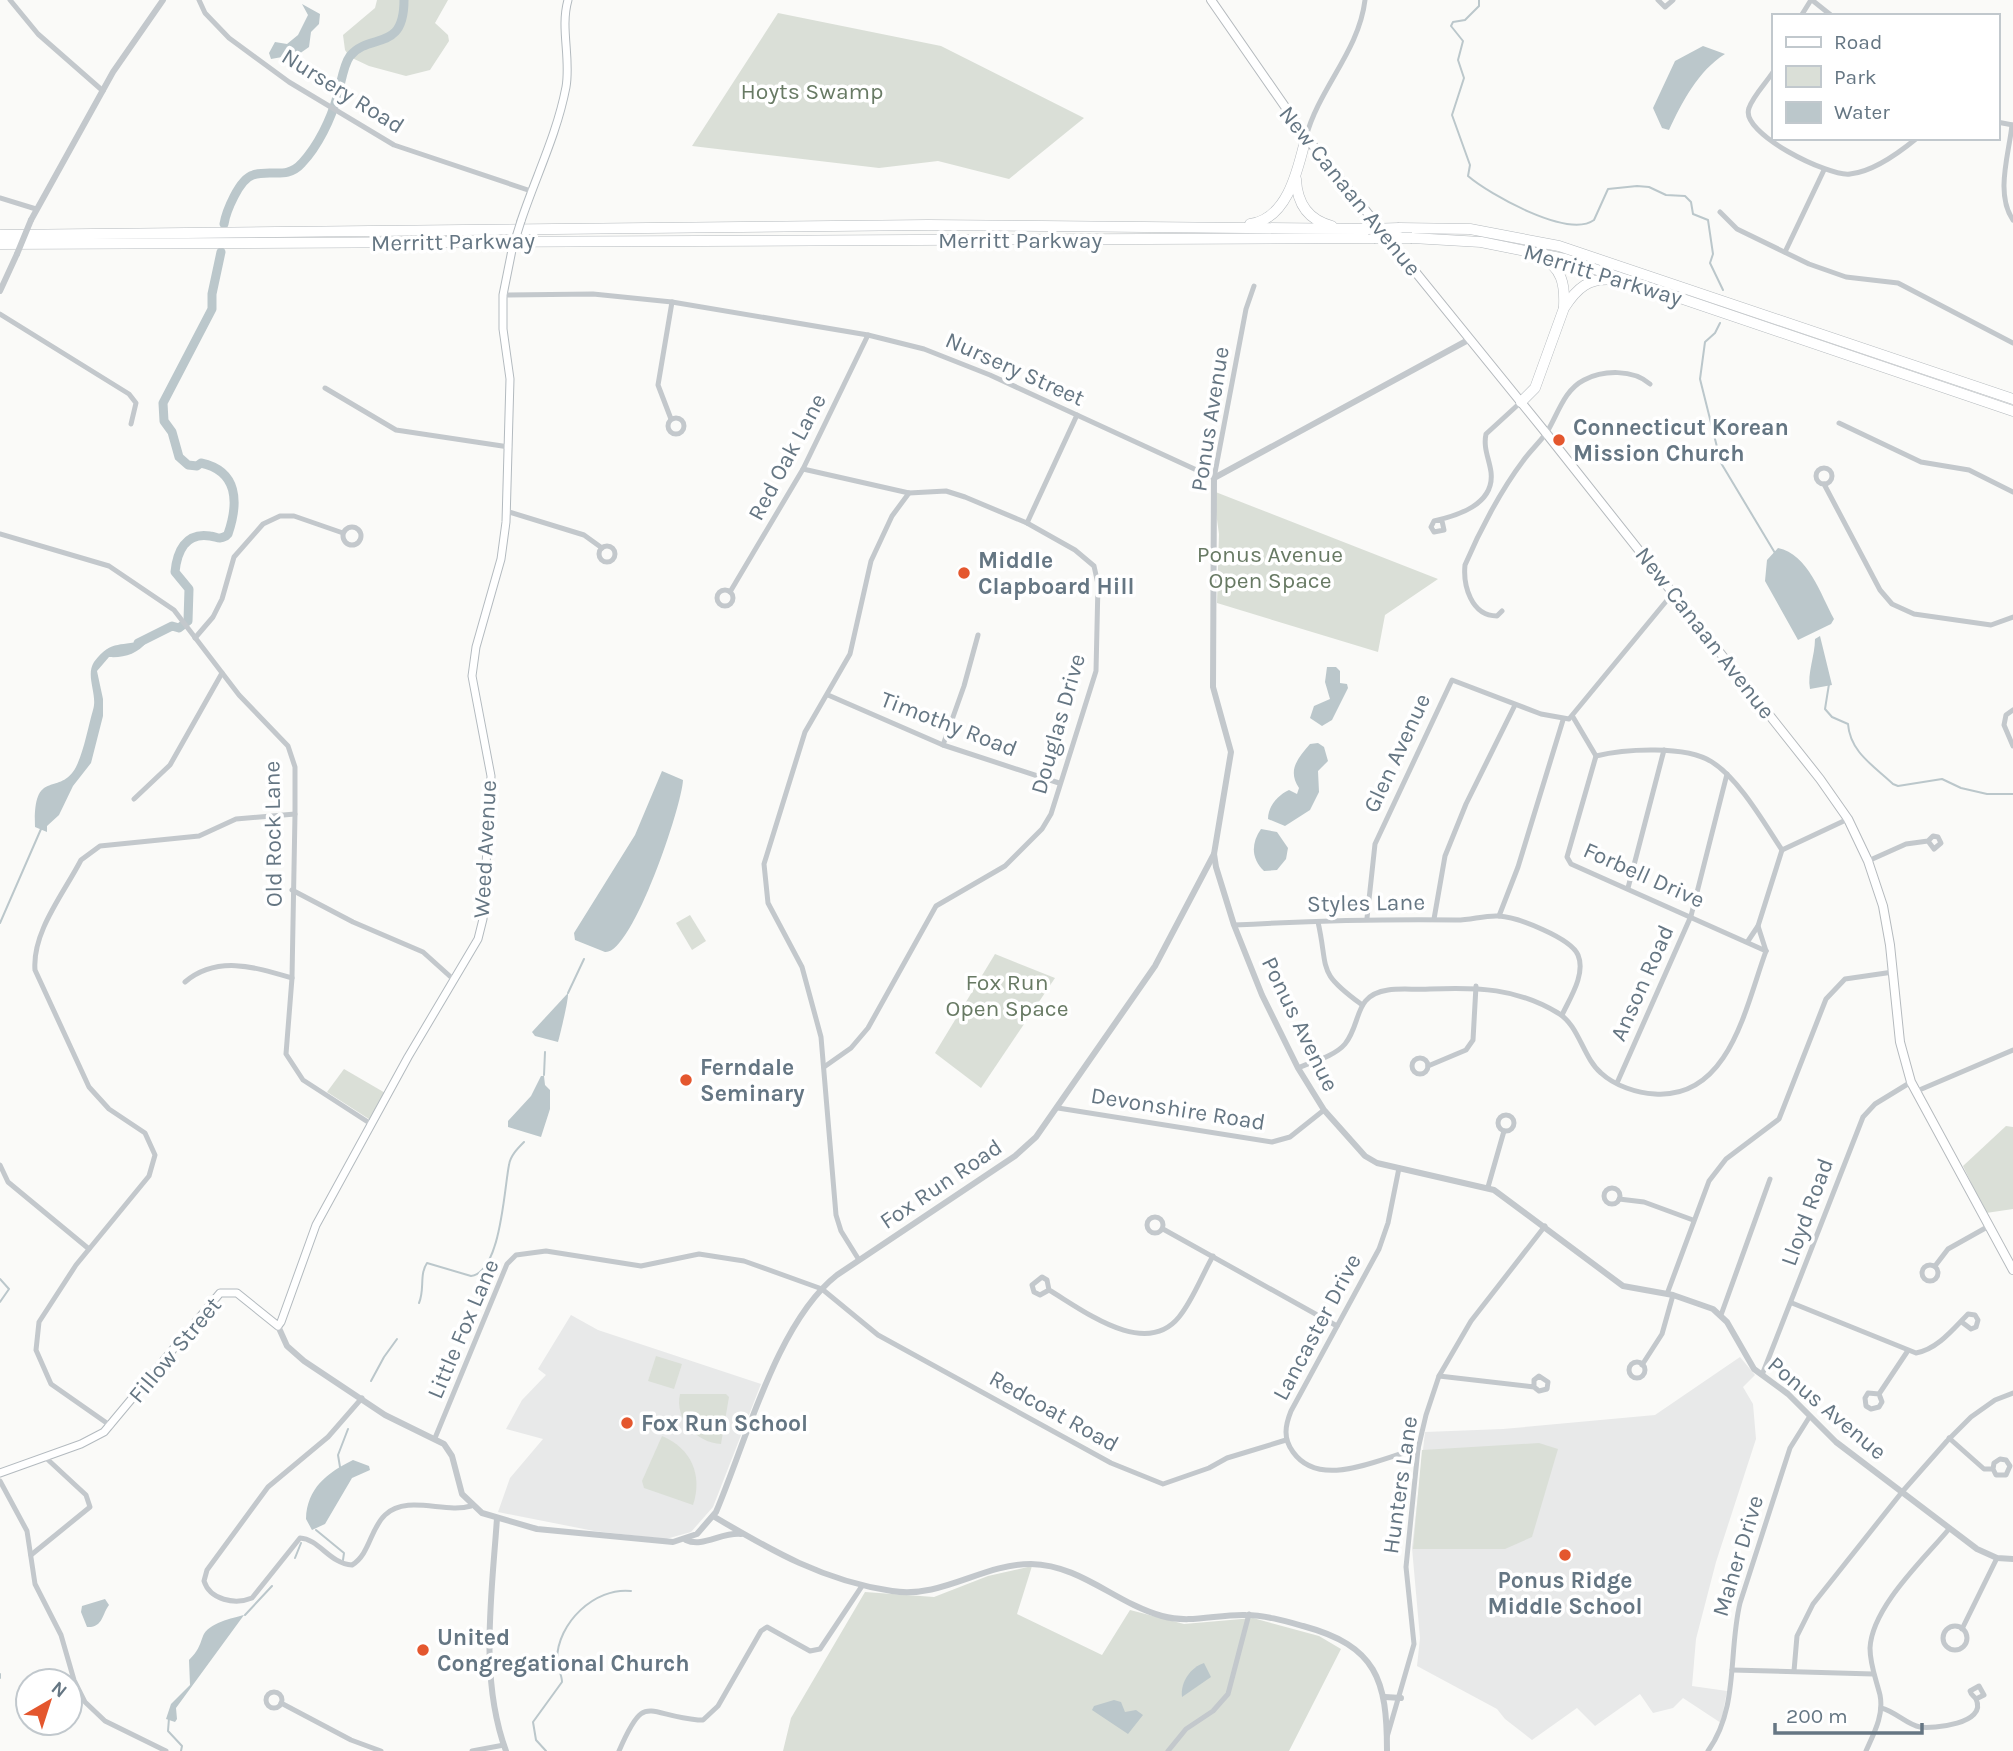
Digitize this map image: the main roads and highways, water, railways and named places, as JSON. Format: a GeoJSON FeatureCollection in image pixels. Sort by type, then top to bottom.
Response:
{"type":"FeatureCollection","features":[{"type":"Feature","properties":{"kind":"highway"},"geometry":{"type":"LineString","coordinates":[[1222,228],[1266,220],[1282,205],[1296,173],[1306,138]]}},
{"type":"Feature","properties":{"kind":"highway"},"geometry":{"type":"LineString","coordinates":[[1296,173],[1300,202],[1308,213],[1317,221],[1347,229]]}},
{"type":"Feature","properties":{"kind":"highway","name":"Merritt Parkway"},"geometry":{"type":"LineString","coordinates":[[0,235],[928,225],[1347,229],[1371,234],[1399,228],[1481,230],[1559,246],[2013,399]]}},
{"type":"Feature","properties":{"kind":"highway","name":"Merritt Parkway"},"geometry":{"type":"LineString","coordinates":[[0,244],[1371,234],[1464,240],[1518,248],[1565,259],[2013,411]]}},
{"type":"Feature","properties":{"kind":"highway"},"geometry":{"type":"LineString","coordinates":[[1518,248],[1546,260],[1555,267],[1564,282],[1564,308]]}},
{"type":"Feature","properties":{"kind":"highway"},"geometry":{"type":"LineString","coordinates":[[1521,402],[1535,388],[1564,308],[1578,289],[1601,279],[1642,285]]}},
{"type":"Feature","properties":{"kind":"main road","name":"Weed Avenue"},"geometry":{"type":"LineString","coordinates":[[278,1326],[286,1316],[312,1235],[371,1124],[478,939],[483,919],[491,788],[488,754],[474,698],[473,662],[501,559],[506,511],[509,369],[503,329],[503,295],[512,250],[531,191],[551,144],[566,86],[564,13],[568,0]]}},
{"type":"Feature","properties":{"kind":"main road","name":"New Canaan Avenue"},"geometry":{"type":"LineString","coordinates":[[1210,0],[1306,138],[1546,433],[1848,819],[1868,860],[1887,923],[1900,1042],[1911,1082],[2013,1270]]}},
{"type":"Feature","properties":{"kind":"main road","name":"Fillow Street"},"geometry":{"type":"LineString","coordinates":[[0,1472],[94,1439],[111,1426],[202,1311],[220,1293],[237,1293],[278,1326]]}},
{"type":"Feature","properties":{"kind":"water"},"geometry":{"type":"Polygon","coordinates":[[[302,4],[320,14],[319,24],[311,32],[309,47],[299,54],[271,59],[269,53],[275,42],[287,44],[298,35],[308,15],[302,4]]]}},
{"type":"Feature","properties":{"kind":"water"},"geometry":{"type":"Polygon","coordinates":[[[1703,46],[1725,54],[1699,78],[1685,98],[1669,130],[1662,128],[1653,108],[1675,61],[1703,46]]]}},
{"type":"Feature","properties":{"kind":"water"},"geometry":{"type":"Polygon","coordinates":[[[1778,548],[1798,558],[1812,577],[1834,619],[1831,624],[1798,640],[1765,581],[1767,560],[1778,548]]]}},
{"type":"Feature","properties":{"kind":"water"},"geometry":{"type":"Polygon","coordinates":[[[1820,636],[1832,685],[1810,689],[1815,639],[1820,636]]]}},
{"type":"Feature","properties":{"kind":"water"},"geometry":{"type":"Polygon","coordinates":[[[146,639],[147,642],[135,652],[109,657],[97,671],[103,699],[103,716],[91,763],[73,786],[59,815],[47,826],[47,832],[35,827],[38,796],[43,789],[69,776],[81,754],[94,704],[91,673],[94,662],[100,654],[112,647],[146,639]]]}},
{"type":"Feature","properties":{"kind":"water"},"geometry":{"type":"Polygon","coordinates":[[[1327,667],[1336,667],[1340,671],[1340,683],[1347,684],[1348,688],[1332,720],[1322,726],[1310,718],[1314,706],[1330,699],[1325,682],[1327,667]]]}},
{"type":"Feature","properties":{"kind":"water"},"geometry":{"type":"Polygon","coordinates":[[[1318,743],[1324,747],[1328,761],[1318,771],[1319,792],[1310,810],[1285,826],[1268,819],[1272,805],[1281,795],[1289,790],[1297,794],[1299,788],[1294,776],[1296,764],[1310,744],[1318,743]]]}},
{"type":"Feature","properties":{"kind":"water"},"geometry":{"type":"Polygon","coordinates":[[[662,771],[683,780],[665,847],[641,906],[616,947],[605,952],[575,940],[574,933],[635,835],[662,771]]]}},
{"type":"Feature","properties":{"kind":"water"},"geometry":{"type":"Polygon","coordinates":[[[1261,829],[1277,832],[1288,848],[1286,859],[1277,870],[1264,871],[1255,856],[1255,840],[1261,829]]]}},
{"type":"Feature","properties":{"kind":"water"},"geometry":{"type":"Polygon","coordinates":[[[568,993],[558,1042],[535,1036],[532,1032],[568,993]]]}},
{"type":"Feature","properties":{"kind":"water"},"geometry":{"type":"Polygon","coordinates":[[[541,1076],[544,1076],[545,1085],[550,1090],[550,1109],[541,1137],[508,1127],[508,1121],[531,1096],[541,1076]]]}},
{"type":"Feature","properties":{"kind":"water"},"geometry":{"type":"Polygon","coordinates":[[[353,1460],[369,1466],[370,1470],[352,1478],[325,1524],[312,1530],[306,1519],[314,1490],[327,1476],[353,1460]]]}},
{"type":"Feature","properties":{"kind":"water"},"geometry":{"type":"Polygon","coordinates":[[[105,1599],[109,1605],[101,1620],[92,1627],[87,1627],[81,1612],[82,1606],[105,1599]]]}},
{"type":"Feature","properties":{"kind":"water"},"geometry":{"type":"Polygon","coordinates":[[[244,1615],[176,1708],[175,1722],[166,1719],[171,1704],[190,1685],[189,1660],[198,1649],[206,1631],[221,1622],[244,1615]]]}},
{"type":"Feature","properties":{"kind":"water"},"geometry":{"type":"Polygon","coordinates":[[[1204,1663],[1211,1677],[1182,1697],[1187,1676],[1204,1663]]]}},
{"type":"Feature","properties":{"kind":"water"},"geometry":{"type":"Polygon","coordinates":[[[1114,1700],[1121,1702],[1125,1712],[1136,1710],[1143,1715],[1128,1734],[1092,1710],[1094,1706],[1114,1700]]]}},
{"type":"Feature","properties":{"kind":"waterway"},"geometry":{"type":"LineString","coordinates":[[224,224],[234,196],[248,178],[260,173],[291,171],[308,156],[331,114],[350,56],[358,49],[392,35],[402,17],[404,0]]}},
{"type":"Feature","properties":{"kind":"waterway"},"geometry":{"type":"LineString","coordinates":[[1479,0],[1479,6],[1465,20],[1453,22],[1451,26],[1463,41],[1458,60],[1464,78],[1452,115],[1470,165],[1468,176],[1510,203],[1566,224],[1582,224],[1594,220],[1608,189],[1649,187],[1666,195],[1685,196],[1691,202],[1693,214],[1708,220],[1713,254],[1710,263],[1723,290]]}},
{"type":"Feature","properties":{"kind":"waterway"},"geometry":{"type":"LineString","coordinates":[[221,252],[212,294],[212,309],[163,403],[164,421],[172,432],[179,457],[188,465],[197,466],[201,463],[213,467],[229,481],[234,511],[228,534]]}},
{"type":"Feature","properties":{"kind":"waterway"},"geometry":{"type":"LineString","coordinates":[[1720,323],[1715,333],[1705,342],[1700,379],[1721,463],[1775,553]]}},
{"type":"Feature","properties":{"kind":"waterway"},"geometry":{"type":"LineString","coordinates":[[138,643],[172,626],[179,628],[188,621],[189,589],[175,572],[180,551],[188,540],[201,536],[226,536]]}},
{"type":"Feature","properties":{"kind":"waterway"},"geometry":{"type":"LineString","coordinates":[[1829,684],[1825,709],[1832,717],[1848,724],[1858,751],[1893,784],[1898,786],[1942,779],[1961,788],[1987,794],[2013,794]]}},
{"type":"Feature","properties":{"kind":"waterway"},"geometry":{"type":"LineString","coordinates":[[0,923],[41,829]]}},
{"type":"Feature","properties":{"kind":"waterway"},"geometry":{"type":"LineString","coordinates":[[568,993],[584,959]]}},
{"type":"Feature","properties":{"kind":"waterway"},"geometry":{"type":"LineString","coordinates":[[544,1075],[545,1052]]}},
{"type":"Feature","properties":{"kind":"waterway"},"geometry":{"type":"LineString","coordinates":[[419,1303],[423,1272],[427,1263],[471,1276],[481,1271],[489,1260],[499,1228],[510,1162],[524,1142]]}},
{"type":"Feature","properties":{"kind":"waterway"},"geometry":{"type":"LineString","coordinates":[[0,1279],[9,1289],[0,1302]]}},
{"type":"Feature","properties":{"kind":"waterway"},"geometry":{"type":"LineString","coordinates":[[371,1381],[397,1339]]}},
{"type":"Feature","properties":{"kind":"waterway"},"geometry":{"type":"LineString","coordinates":[[340,1467],[338,1455],[348,1429]]}},
{"type":"Feature","properties":{"kind":"waterway"},"geometry":{"type":"LineString","coordinates":[[316,1530],[344,1553],[343,1560]]}},
{"type":"Feature","properties":{"kind":"waterway"},"geometry":{"type":"LineString","coordinates":[[295,1558],[301,1543]]}},
{"type":"Feature","properties":{"kind":"waterway"},"geometry":{"type":"LineString","coordinates":[[245,1615],[272,1586]]}},
{"type":"Feature","properties":{"kind":"waterway"},"geometry":{"type":"LineString","coordinates":[[546,1751],[536,1740],[533,1722],[562,1682],[557,1660],[564,1633],[580,1610],[592,1601],[617,1591],[631,1591]]}},
{"type":"Feature","properties":{"kind":"waterway"},"geometry":{"type":"LineString","coordinates":[[169,1718],[168,1731],[182,1746],[181,1751]]}},
{"type":"Feature","properties":{"kind":"place","name":"Connecticut Korean Mission Church"},"geometry":{"type":"Point","coordinates":[1559,440]}},
{"type":"Feature","properties":{"kind":"place","name":"Middle Clapboard Hill"},"geometry":{"type":"Point","coordinates":[964,573]}},
{"type":"Feature","properties":{"kind":"place","name":"Ferndale Seminary"},"geometry":{"type":"Point","coordinates":[686,1080]}},
{"type":"Feature","properties":{"kind":"place","name":"Fox Run School"},"geometry":{"type":"Point","coordinates":[627,1423]}},
{"type":"Feature","properties":{"kind":"place","name":"Ponus Ridge Middle School"},"geometry":{"type":"Point","coordinates":[1565,1555]}},
{"type":"Feature","properties":{"kind":"place","name":"United Congregational Church"},"geometry":{"type":"Point","coordinates":[423,1650]}},
{"type":"Feature","properties":{"kind":"park label","name":"Hoyts Swamp"},"geometry":{"type":"Point","coordinates":[812,91]}},
{"type":"Feature","properties":{"kind":"park label","name":"Ponus Avenue Open Space"},"geometry":{"type":"Point","coordinates":[1270,567]}},
{"type":"Feature","properties":{"kind":"park label","name":"Fox Run Open Space"},"geometry":{"type":"Point","coordinates":[1007,995]}}]}
